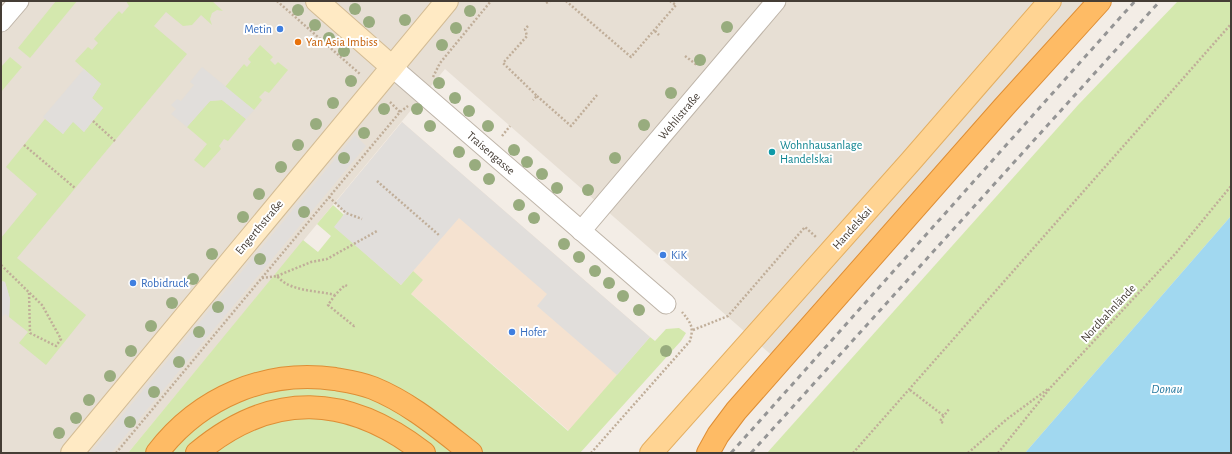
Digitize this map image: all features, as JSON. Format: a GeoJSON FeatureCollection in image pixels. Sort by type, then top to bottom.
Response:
{"type":"FeatureCollection","features":[{"type":"Feature","properties":{"kind":"highway"},"geometry":{"type":"LineString","coordinates":[[708,453],[718,435],[736,411],[864,265],[1100,1]]}},
{"type":"Feature","properties":{"kind":"highway"},"geometry":{"type":"LineString","coordinates":[[157,453],[171,435],[195,414],[226,395],[255,384],[285,378],[315,376],[344,380],[372,387],[398,399],[430,421],[471,453]]}},
{"type":"Feature","properties":{"kind":"highway"},"geometry":{"type":"LineString","coordinates":[[197,453],[213,440],[235,426],[258,416],[289,408],[314,407],[338,410],[362,416],[384,426],[424,453]]}},
{"type":"Feature","properties":{"kind":"main road","name":"Handelskai"},"geometry":{"type":"LineString","coordinates":[[651,453],[832,250],[1050,1]]}},
{"type":"Feature","properties":{"kind":"street"},"geometry":{"type":"LineString","coordinates":[[1,22],[18,1]]}},
{"type":"Feature","properties":{"kind":"street","name":"Traisengasse"},"geometry":{"type":"LineString","coordinates":[[317,1],[422,94],[666,304]]}},
{"type":"Feature","properties":{"kind":"street","name":"Engerthstraße"},"geometry":{"type":"LineString","coordinates":[[72,453],[447,1]]}},
{"type":"Feature","properties":{"kind":"street","name":"Wehlistraße"},"geometry":{"type":"LineString","coordinates":[[581,231],[776,1]]}},
{"type":"Feature","properties":{"kind":"path"},"geometry":{"type":"LineString","coordinates":[[116,453],[400,112],[375,87],[277,1]]}},
{"type":"Feature","properties":{"kind":"path"},"geometry":{"type":"LineString","coordinates":[[422,94],[440,63],[491,1]]}},
{"type":"Feature","properties":{"kind":"path"},"geometry":{"type":"LineString","coordinates":[[546,3],[550,1]]}},
{"type":"Feature","properties":{"kind":"path"},"geometry":{"type":"LineString","coordinates":[[566,1],[631,57],[676,5],[670,1]]}},
{"type":"Feature","properties":{"kind":"path"},"geometry":{"type":"LineString","coordinates":[[853,453],[1231,24]]}},
{"type":"Feature","properties":{"kind":"path"},"geometry":{"type":"LineString","coordinates":[[528,26],[525,29],[527,36],[503,63],[571,126],[597,96]]}},
{"type":"Feature","properties":{"kind":"path"},"geometry":{"type":"LineString","coordinates":[[654,31],[660,35]]}},
{"type":"Feature","properties":{"kind":"path"},"geometry":{"type":"LineString","coordinates":[[533,100],[537,96]]}},
{"type":"Feature","properties":{"kind":"path"},"geometry":{"type":"LineString","coordinates":[[93,121],[115,141]]}},
{"type":"Feature","properties":{"kind":"path"},"geometry":{"type":"LineString","coordinates":[[24,145],[75,188]]}},
{"type":"Feature","properties":{"kind":"path"},"geometry":{"type":"LineString","coordinates":[[377,181],[440,236]]}},
{"type":"Feature","properties":{"kind":"path","name":"Nordbahnlände"},"geometry":{"type":"LineString","coordinates":[[998,453],[1052,387],[1176,253],[1231,186]]}},
{"type":"Feature","properties":{"kind":"path"},"geometry":{"type":"LineString","coordinates":[[329,197],[346,213],[362,219]]}},
{"type":"Feature","properties":{"kind":"path"},"geometry":{"type":"LineString","coordinates":[[693,330],[728,316],[805,228],[832,250]]}},
{"type":"Feature","properties":{"kind":"path"},"geometry":{"type":"LineString","coordinates":[[262,278],[277,276],[311,262],[327,259],[378,231]]}},
{"type":"Feature","properties":{"kind":"path"},"geometry":{"type":"LineString","coordinates":[[1,265],[48,312],[61,338],[56,346]]}},
{"type":"Feature","properties":{"kind":"path"},"geometry":{"type":"LineString","coordinates":[[277,276],[282,282],[292,287],[336,295]]}},
{"type":"Feature","properties":{"kind":"path"},"geometry":{"type":"LineString","coordinates":[[347,286],[345,285],[328,305],[354,326],[355,325]]}},
{"type":"Feature","properties":{"kind":"path"},"geometry":{"type":"LineString","coordinates":[[29,292],[30,333],[59,348]]}},
{"type":"Feature","properties":{"kind":"path"},"geometry":{"type":"LineString","coordinates":[[591,453],[690,341],[693,330],[689,320],[678,309],[666,304]]}},
{"type":"Feature","properties":{"kind":"path"},"geometry":{"type":"LineString","coordinates":[[968,453],[1007,419],[1052,387]]}},
{"type":"Feature","properties":{"kind":"path"},"geometry":{"type":"LineString","coordinates":[[910,390],[944,416]]}},
{"type":"Feature","properties":{"kind":"path"},"geometry":{"type":"LineString","coordinates":[[943,423],[940,421],[949,410]]}},
{"type":"Feature","properties":{"kind":"shaded area"},"geometry":{"type":"Polygon","coordinates":[[[1,1],[1101,1],[784,366],[445,69],[128,453],[1,453],[1,1]]]}},
{"type":"Feature","properties":{"kind":"shaded area"},"geometry":{"type":"Polygon","coordinates":[[[202,67],[254,110],[246,119],[222,100],[210,101],[187,127],[171,114],[176,109],[171,105],[177,99],[181,101],[194,85],[190,82],[202,67]]]}},
{"type":"Feature","properties":{"kind":"shaded area"},"geometry":{"type":"Polygon","coordinates":[[[84,69],[101,84],[92,98],[103,108],[84,132],[73,122],[63,134],[43,117],[84,69]]]}},
{"type":"Feature","properties":{"kind":"shaded area"},"geometry":{"type":"Polygon","coordinates":[[[402,122],[650,337],[569,431],[334,227],[345,213],[335,203],[402,122]]]}},
{"type":"Feature","properties":{"kind":"shaded area"},"geometry":{"type":"Polygon","coordinates":[[[402,122],[650,337],[617,375],[537,306],[547,294],[459,218],[401,285],[334,227],[345,213],[335,203],[402,122]]]}},
{"type":"Feature","properties":{"kind":"shaded area"},"geometry":{"type":"Polygon","coordinates":[[[355,135],[366,146],[111,453],[91,453],[355,135]]]}},
{"type":"Feature","properties":{"kind":"shaded area"},"geometry":{"type":"Polygon","coordinates":[[[1,281],[5,282],[10,299],[9,317],[5,314],[1,318],[1,281]]]}},
{"type":"Feature","properties":{"kind":"green space"},"geometry":{"type":"Polygon","coordinates":[[[56,1],[77,1],[30,58],[18,48],[56,1]]]}},
{"type":"Feature","properties":{"kind":"green space"},"geometry":{"type":"Polygon","coordinates":[[[126,1],[212,1],[223,11],[217,10],[212,13],[210,19],[212,25],[201,15],[192,25],[183,26],[166,12],[154,26],[187,54],[17,258],[86,315],[46,365],[19,343],[28,332],[9,317],[10,299],[5,282],[1,281],[1,238],[37,194],[6,167],[45,119],[63,134],[73,121],[84,132],[103,108],[92,98],[101,84],[75,61],[88,47],[92,50],[98,43],[94,39],[119,11],[122,14],[129,6],[126,1]]]}},
{"type":"Feature","properties":{"kind":"green space"},"geometry":{"type":"Polygon","coordinates":[[[1178,1],[1231,1],[1231,216],[1025,453],[767,453],[1079,104],[1178,1]]]}},
{"type":"Feature","properties":{"kind":"green space"},"geometry":{"type":"Polygon","coordinates":[[[260,45],[273,57],[270,60],[275,65],[278,62],[288,70],[269,93],[265,91],[259,97],[262,100],[254,110],[225,87],[244,64],[247,67],[251,62],[248,59],[260,45]]]}},
{"type":"Feature","properties":{"kind":"green space"},"geometry":{"type":"Polygon","coordinates":[[[10,57],[22,67],[1,92],[1,67],[10,57]]]}},
{"type":"Feature","properties":{"kind":"green space"},"geometry":{"type":"Polygon","coordinates":[[[222,100],[246,119],[228,141],[224,139],[219,146],[221,149],[204,168],[194,160],[207,144],[187,127],[210,101],[222,100]]]}},
{"type":"Feature","properties":{"kind":"green space"},"geometry":{"type":"Polygon","coordinates":[[[333,205],[344,215],[335,227],[401,285],[413,271],[423,280],[411,294],[568,431],[650,337],[655,341],[666,329],[679,328],[686,333],[681,341],[580,453],[128,453],[303,240],[318,252],[331,236],[317,224],[333,205]]]}},
{"type":"Feature","properties":{"kind":"water","name":"Donau"},"geometry":{"type":"Polygon","coordinates":[[[1231,216],[1231,453],[1025,453],[1231,216]]]}},
{"type":"Feature","properties":{"kind":"railway"},"geometry":{"type":"LineString","coordinates":[[731,453],[1135,1]]}},
{"type":"Feature","properties":{"kind":"railway"},"geometry":{"type":"LineString","coordinates":[[751,453],[1160,1]]}},
{"type":"Feature","properties":{"kind":"place","name":"Metin"},"geometry":{"type":"Point","coordinates":[280,29]}},
{"type":"Feature","properties":{"kind":"place","name":"Yan Asia Imbiss"},"geometry":{"type":"Point","coordinates":[298,42]}},
{"type":"Feature","properties":{"kind":"place","name":"Wohnhausanlage Handelskai"},"geometry":{"type":"Point","coordinates":[772,152]}},
{"type":"Feature","properties":{"kind":"place","name":"KiK"},"geometry":{"type":"Point","coordinates":[663,255]}},
{"type":"Feature","properties":{"kind":"place","name":"Robidruck"},"geometry":{"type":"Point","coordinates":[133,283]}},
{"type":"Feature","properties":{"kind":"place","name":"Hofer"},"geometry":{"type":"Point","coordinates":[512,332]}}]}
